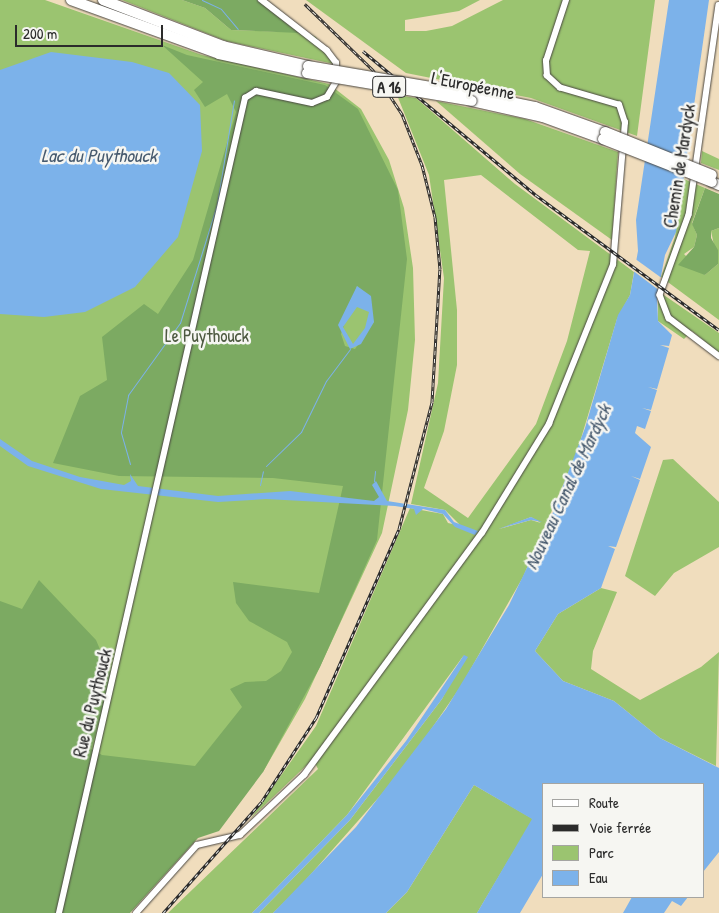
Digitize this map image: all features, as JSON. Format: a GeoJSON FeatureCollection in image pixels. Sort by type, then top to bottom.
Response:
{"type":"FeatureCollection","features":[{"type":"Feature","properties":{"kind":"highway","name":"L'Européenne"},"geometry":{"type":"LineString","coordinates":[[71,0],[214,52],[469,97],[543,117],[604,136],[715,180]]}},
{"type":"Feature","properties":{"kind":"highway","name":"L'Européenne"},"geometry":{"type":"LineString","coordinates":[[104,0],[218,45],[307,69]]}},
{"type":"Feature","properties":{"kind":"street"},"geometry":{"type":"LineString","coordinates":[[136,913],[197,845],[240,835],[309,770],[482,533],[549,424],[613,265],[625,123],[617,104],[560,88],[547,76],[546,60],[566,0]]}},
{"type":"Feature","properties":{"kind":"street","name":"Rue du Puythouck"},"geometry":{"type":"LineString","coordinates":[[59,913],[124,641],[152,497],[245,98],[256,91],[312,103],[326,96],[336,82],[336,66],[329,54],[264,2]]}},
{"type":"Feature","properties":{"kind":"street","name":"Chemin de Mardyck"},"geometry":{"type":"LineString","coordinates":[[719,5],[687,224],[681,245],[666,269],[660,295],[667,316],[697,341],[719,356]]}},
{"type":"Feature","properties":{"kind":"green space","name":"Le Puythouck"},"geometry":{"type":"Polygon","coordinates":[[[0,0],[45,0],[202,55],[329,84],[361,109],[389,160],[404,208],[413,268],[415,340],[408,410],[382,533],[305,699],[263,772],[0,913],[0,0]]]}},
{"type":"Feature","properties":{"kind":"green space"},"geometry":{"type":"Polygon","coordinates":[[[122,0],[182,0],[205,8],[231,30],[284,32],[297,28],[316,37],[334,64],[226,41],[122,0]]]}},
{"type":"Feature","properties":{"kind":"green space"},"geometry":{"type":"Polygon","coordinates":[[[182,0],[257,0],[299,33],[231,30],[205,8],[182,0]]]}},
{"type":"Feature","properties":{"kind":"green space"},"geometry":{"type":"Polygon","coordinates":[[[306,0],[480,0],[459,11],[405,20],[405,31],[426,31],[452,26],[503,0],[655,0],[637,136],[531,98],[406,73],[306,0]]]}},
{"type":"Feature","properties":{"kind":"green space"},"geometry":{"type":"Polygon","coordinates":[[[162,45],[187,55],[325,85],[358,109],[398,190],[407,259],[377,540],[320,667],[263,772],[219,831],[198,838],[130,913],[0,913],[0,601],[22,609],[39,580],[96,640],[112,678],[91,749],[102,755],[195,766],[242,707],[230,689],[245,682],[266,681],[281,671],[292,652],[287,642],[249,621],[236,603],[233,582],[319,593],[343,486],[273,478],[119,476],[53,463],[80,396],[107,380],[102,337],[144,304],[158,314],[193,260],[236,112],[227,94],[205,107],[194,90],[203,82],[162,45]],[[357,286],[341,334],[345,346],[355,349],[374,322],[357,286]]]}},
{"type":"Feature","properties":{"kind":"green space"},"geometry":{"type":"Polygon","coordinates":[[[397,95],[416,98],[515,184],[634,272],[630,295],[617,319],[576,455],[523,577],[461,686],[403,770],[296,891],[273,913],[259,913],[350,820],[442,699],[464,655],[347,815],[252,913],[168,913],[318,769],[313,759],[251,818],[316,726],[410,508],[443,514],[448,523],[461,526],[445,510],[411,504],[438,383],[444,278],[429,175],[397,95]],[[481,175],[444,180],[457,310],[457,365],[444,431],[424,488],[468,518],[536,424],[567,341],[590,251],[578,250],[481,175]],[[531,517],[499,529],[531,520],[541,523],[531,517]]]}},
{"type":"Feature","properties":{"kind":"green space"},"geometry":{"type":"Polygon","coordinates":[[[436,101],[525,119],[618,152],[612,240],[520,174],[436,101]]]}},
{"type":"Feature","properties":{"kind":"green space"},"geometry":{"type":"Polygon","coordinates":[[[702,151],[719,159],[719,170],[701,163],[702,151]]]}},
{"type":"Feature","properties":{"kind":"green space"},"geometry":{"type":"Polygon","coordinates":[[[684,179],[705,188],[692,223],[697,235],[694,247],[684,254],[705,275],[718,264],[711,231],[719,228],[719,320],[661,277],[675,237],[684,179]]]}},
{"type":"Feature","properties":{"kind":"green space"},"geometry":{"type":"Polygon","coordinates":[[[705,188],[719,194],[719,228],[711,231],[711,238],[718,250],[718,264],[705,275],[678,265],[694,247],[697,235],[692,224],[705,188]]]}},
{"type":"Feature","properties":{"kind":"green space"},"geometry":{"type":"Polygon","coordinates":[[[658,291],[719,333],[719,353],[692,331],[684,339],[658,321],[658,291]]]}},
{"type":"Feature","properties":{"kind":"green space"},"geometry":{"type":"Polygon","coordinates":[[[673,459],[719,502],[719,547],[674,573],[655,596],[625,576],[663,460],[673,459]]]}},
{"type":"Feature","properties":{"kind":"green space"},"geometry":{"type":"Polygon","coordinates":[[[601,588],[617,592],[593,651],[591,669],[640,700],[701,667],[719,652],[716,766],[660,738],[614,701],[563,681],[535,651],[558,614],[601,588]]]}},
{"type":"Feature","properties":{"kind":"green space"},"geometry":{"type":"Polygon","coordinates":[[[474,785],[533,819],[477,913],[386,913],[407,892],[474,785]]]}},
{"type":"Feature","properties":{"kind":"water","name":"Nouveau Canal de Mardyck"},"geometry":{"type":"Polygon","coordinates":[[[669,0],[709,0],[676,232],[665,255],[657,297],[658,321],[672,335],[669,346],[660,345],[669,348],[657,389],[648,387],[657,390],[651,410],[642,408],[651,411],[645,429],[637,426],[635,433],[651,447],[640,479],[631,476],[640,480],[616,547],[608,546],[615,549],[601,588],[558,614],[535,651],[563,681],[614,701],[660,738],[719,768],[719,852],[704,871],[704,783],[542,783],[542,876],[520,913],[477,913],[532,819],[474,785],[407,892],[386,913],[273,913],[356,827],[446,709],[509,605],[550,520],[585,428],[618,315],[630,295],[638,251],[636,220],[669,0]]]}},
{"type":"Feature","properties":{"kind":"water","name":"Lac du Puythouck"},"geometry":{"type":"Polygon","coordinates":[[[51,52],[132,62],[169,73],[200,105],[202,151],[178,237],[135,287],[85,312],[44,317],[0,314],[0,70],[51,52]]]}},
{"type":"Feature","properties":{"kind":"water"},"geometry":{"type":"Polygon","coordinates":[[[357,286],[371,296],[374,322],[361,344],[350,349],[338,325],[357,286]],[[357,307],[343,327],[353,344],[365,328],[369,312],[357,307]]]}},
{"type":"Feature","properties":{"kind":"water"},"geometry":{"type":"Polygon","coordinates":[[[0,439],[32,461],[80,477],[124,485],[131,481],[130,474],[138,486],[218,496],[290,491],[374,501],[379,497],[372,485],[376,481],[387,501],[445,510],[454,522],[478,531],[475,535],[455,527],[443,514],[423,509],[416,515],[414,509],[395,506],[266,499],[218,502],[101,489],[28,466],[0,446],[0,439]]]}},
{"type":"Feature","properties":{"kind":"water"},"geometry":{"type":"Polygon","coordinates":[[[531,517],[542,522],[531,520],[498,529],[531,517]]]}},
{"type":"Feature","properties":{"kind":"water"},"geometry":{"type":"Polygon","coordinates":[[[464,655],[468,657],[442,699],[350,820],[259,913],[252,913],[347,815],[406,741],[464,655]]]}},
{"type":"Feature","properties":{"kind":"water"},"geometry":{"type":"Polygon","coordinates":[[[631,898],[687,898],[681,906],[672,901],[664,913],[623,913],[631,898]]]}},
{"type":"Feature","properties":{"kind":"pier"},"geometry":{"type":"Polygon","coordinates":[[[634,258],[663,279],[660,291],[632,270],[634,258]]]}},
{"type":"Feature","properties":{"kind":"waterway"},"geometry":{"type":"LineString","coordinates":[[202,0],[221,9],[238,29]]}},
{"type":"Feature","properties":{"kind":"waterway"},"geometry":{"type":"LineString","coordinates":[[130,464],[121,432],[128,395],[180,323],[217,204],[234,100]]}},
{"type":"Feature","properties":{"kind":"waterway"},"geometry":{"type":"LineString","coordinates":[[266,466],[301,432],[326,381],[350,349]]}},
{"type":"Feature","properties":{"kind":"waterway"},"geometry":{"type":"LineString","coordinates":[[260,485],[263,471]]}},
{"type":"Feature","properties":{"kind":"waterway"},"geometry":{"type":"LineString","coordinates":[[374,481],[375,471]]}},
{"type":"Feature","properties":{"kind":"railway"},"geometry":{"type":"LineString","coordinates":[[163,913],[262,801],[316,718],[399,529],[432,402],[440,269],[435,217],[422,165],[402,114],[373,70],[305,4]]}},
{"type":"Feature","properties":{"kind":"railway"},"geometry":{"type":"LineString","coordinates":[[363,51],[536,195],[719,330]]}}]}
